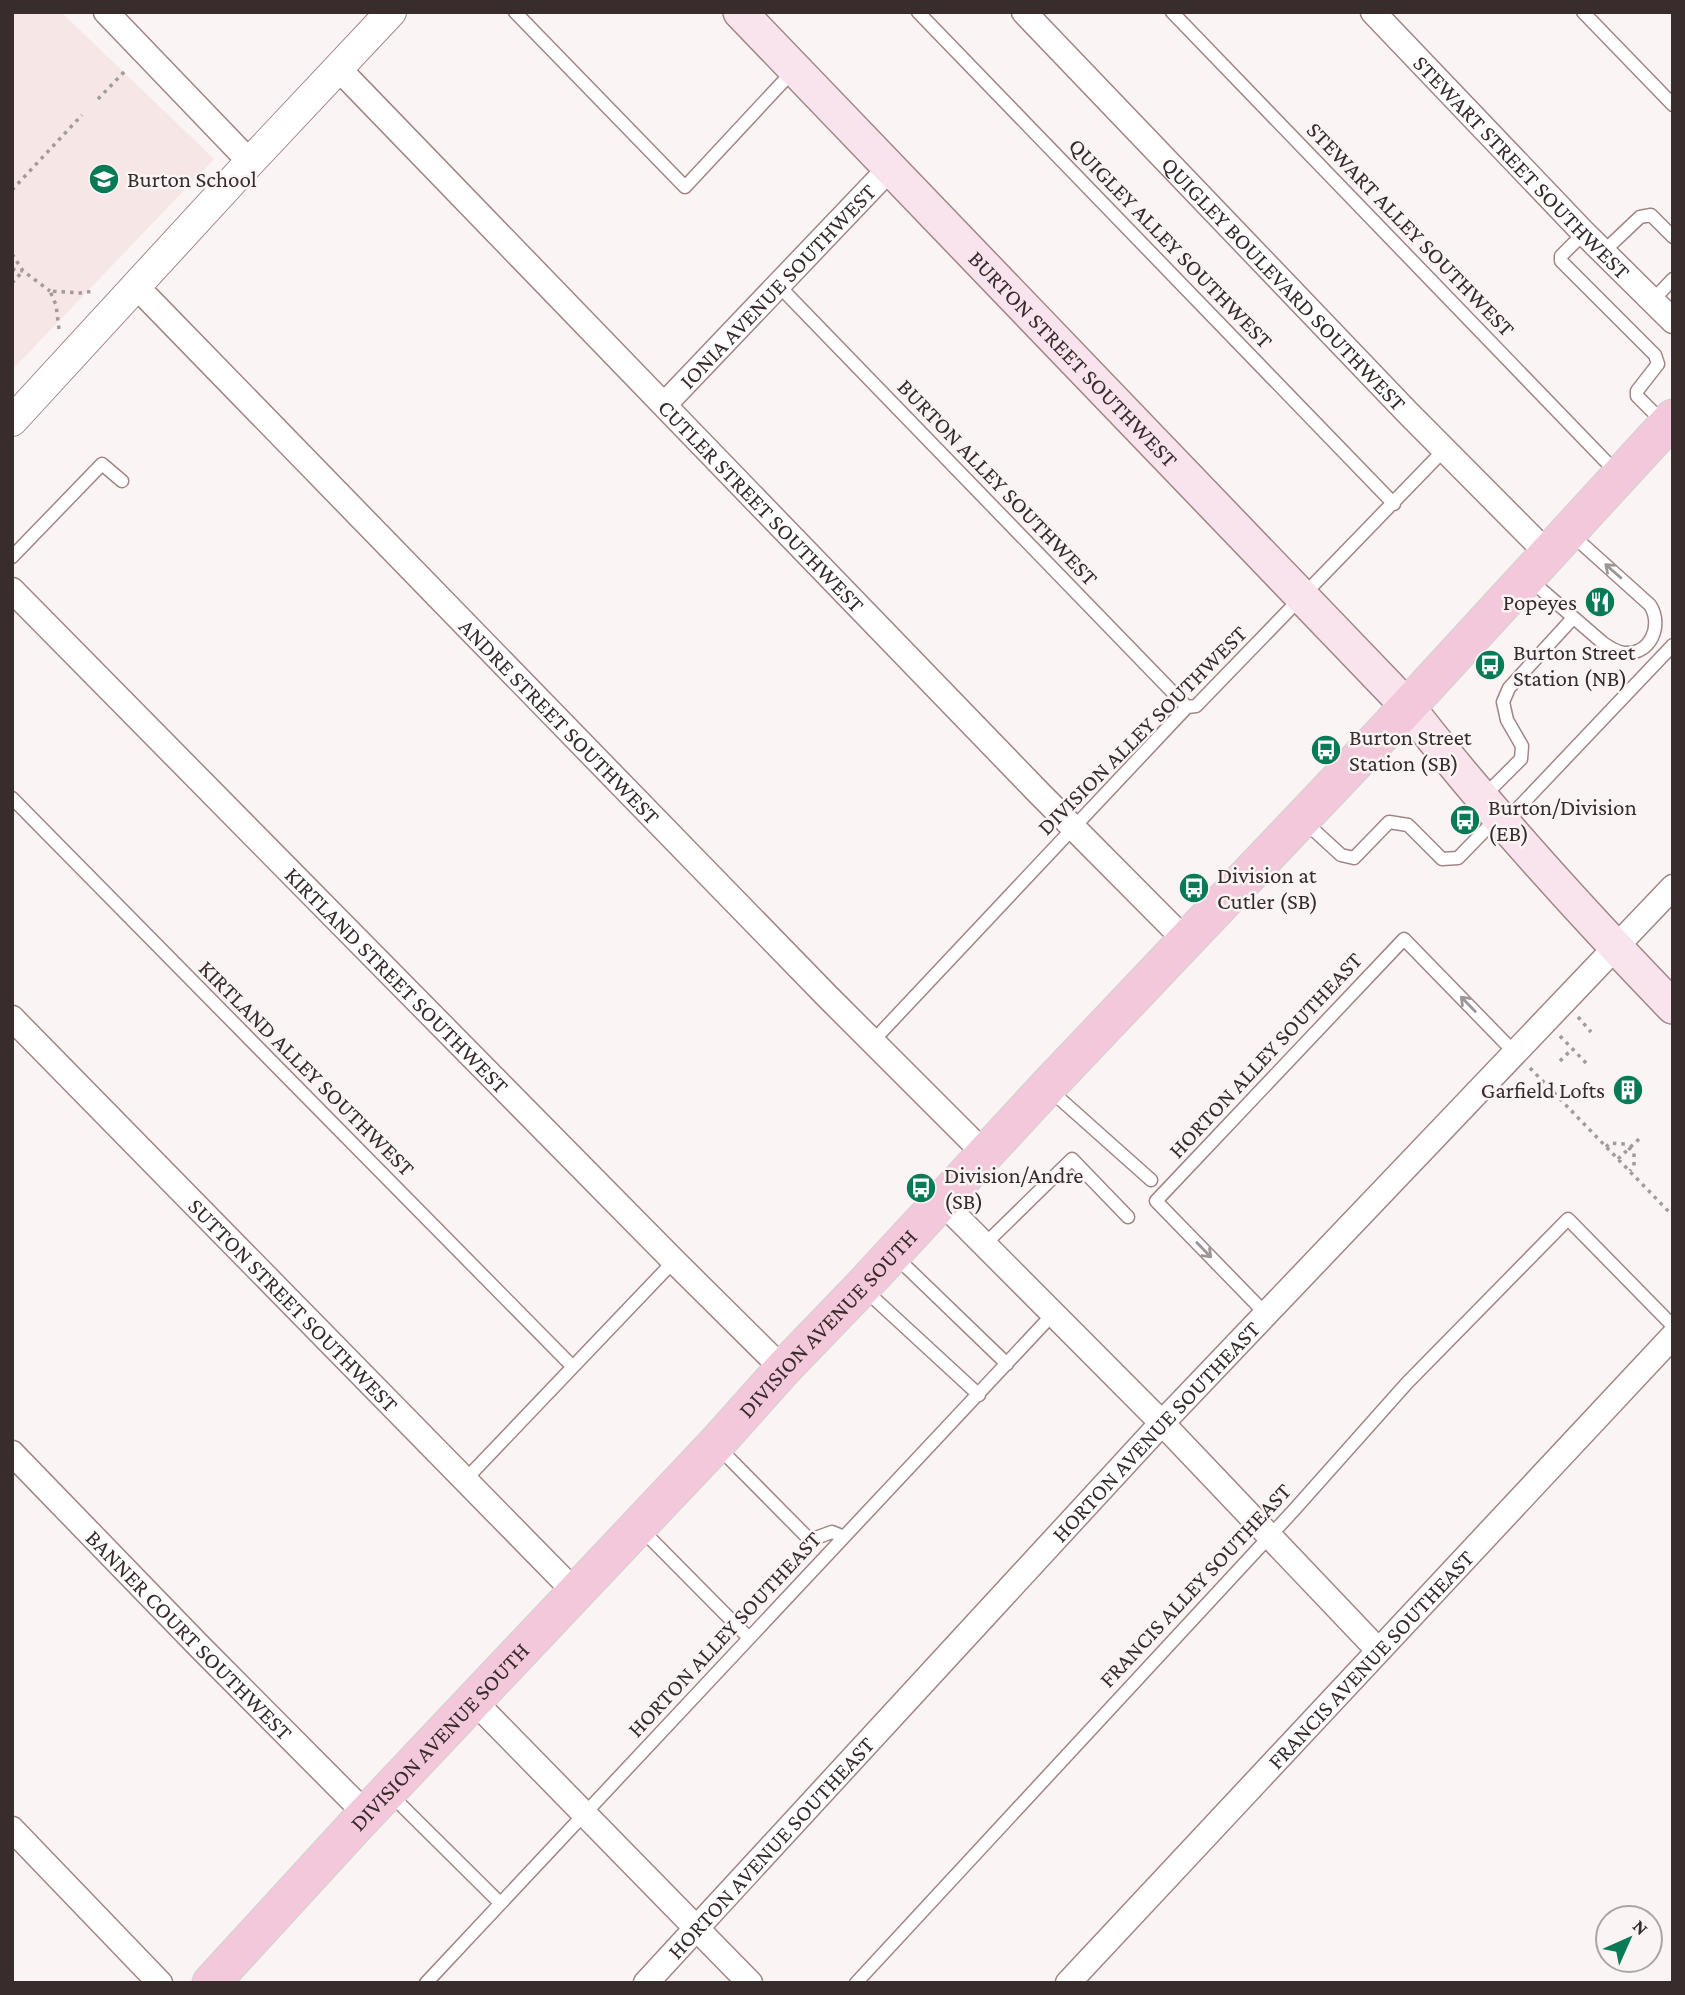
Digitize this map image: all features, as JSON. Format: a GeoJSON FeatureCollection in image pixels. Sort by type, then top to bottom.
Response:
{"type":"FeatureCollection","features":[{"type":"Feature","properties":{"kind":"main road","name":"BURTON STREET SOUTHWEST"},"geometry":{"type":"LineString","coordinates":[[740,12],[1408,707],[1494,813],[1673,1007]]}},
{"type":"Feature","properties":{"kind":"main road","name":"DIVISION AVENUE SOUTH"},"geometry":{"type":"LineString","coordinates":[[211,1983],[1047,1087],[1188,942],[1670,425]]}},
{"type":"Feature","properties":{"kind":"street"},"geometry":{"type":"LineString","coordinates":[[106,12],[250,162]]}},
{"type":"Feature","properties":{"kind":"street"},"geometry":{"type":"LineString","coordinates":[[12,421],[391,12]]}},
{"type":"Feature","properties":{"kind":"street","name":"QUIGLEY BOULEVARD SOUTHWEST"},"geometry":{"type":"LineString","coordinates":[[1024,12],[1444,450],[1548,554]]}},
{"type":"Feature","properties":{"kind":"street","name":"STEWART STREET SOUTHWEST"},"geometry":{"type":"LineString","coordinates":[[1373,12],[1584,233],[1673,321]]}},
{"type":"Feature","properties":{"kind":"street","name":"CUTLER STREET SOUTHWEST"},"geometry":{"type":"LineString","coordinates":[[338,68],[1073,827],[1188,942]]}},
{"type":"Feature","properties":{"kind":"street","name":"IONIA AVENUE SOUTHWEST"},"geometry":{"type":"LineString","coordinates":[[665,404],[890,168]]}},
{"type":"Feature","properties":{"kind":"street","name":"ANDRE STREET SOUTHWEST"},"geometry":{"type":"LineString","coordinates":[[137,286],[872,1042],[985,1154]]}},
{"type":"Feature","properties":{"kind":"street","name":"KIRTLAND STREET SOUTHWEST"},"geometry":{"type":"LineString","coordinates":[[12,590],[783,1369]]}},
{"type":"Feature","properties":{"kind":"street","name":"HORTON AVENUE SOUTHEAST"},"geometry":{"type":"LineString","coordinates":[[646,1983],[1162,1423],[1266,1314],[1523,1061],[1616,948],[1673,887]]}},
{"type":"Feature","properties":{"kind":"street","name":"SUTTON STREET SOUTHWEST"},"geometry":{"type":"LineString","coordinates":[[12,1018],[575,1592]]}},
{"type":"Feature","properties":{"kind":"street"},"geometry":{"type":"LineString","coordinates":[[942,1202],[1162,1423],[1378,1650]]}},
{"type":"Feature","properties":{"kind":"street","name":"FRANCIS AVENUE SOUTHEAST"},"geometry":{"type":"LineString","coordinates":[[1068,1983],[1673,1336]]}},
{"type":"Feature","properties":{"kind":"street","name":"BANNER COURT SOUTHWEST"},"geometry":{"type":"LineString","coordinates":[[12,1453],[190,1638],[377,1803]]}},
{"type":"Feature","properties":{"kind":"street"},"geometry":{"type":"LineString","coordinates":[[474,1701],[750,1983]]}},
{"type":"Feature","properties":{"kind":"street"},"geometry":{"type":"LineString","coordinates":[[12,1829],[160,1983]]}},
{"type":"Feature","properties":{"kind":"lane"},"geometry":{"type":"LineString","coordinates":[[515,12],[685,187],[795,70]]}},
{"type":"Feature","properties":{"kind":"lane","name":"QUIGLEY ALLEY SOUTHWEST"},"geometry":{"type":"LineString","coordinates":[[918,12],[1394,504]]}},
{"type":"Feature","properties":{"kind":"lane","name":"STEWART ALLEY SOUTHWEST"},"geometry":{"type":"LineString","coordinates":[[1172,12],[1620,476]]}},
{"type":"Feature","properties":{"kind":"lane"},"geometry":{"type":"LineString","coordinates":[[1583,12],[1673,105]]}},
{"type":"Feature","properties":{"kind":"lane"},"geometry":{"type":"LineString","coordinates":[[1603,252],[1640,217],[1651,215],[1673,237]]}},
{"type":"Feature","properties":{"kind":"lane"},"geometry":{"type":"LineString","coordinates":[[1584,233],[1561,256],[1561,261],[1655,355],[1658,364],[1637,391],[1637,396],[1670,425]]}},
{"type":"Feature","properties":{"kind":"lane"},"geometry":{"type":"LineString","coordinates":[[1652,301],[1673,279]]}},
{"type":"Feature","properties":{"kind":"lane","name":"BURTON ALLEY SOUTHWEST"},"geometry":{"type":"LineString","coordinates":[[778,285],[1186,707]]}},
{"type":"Feature","properties":{"kind":"lane","name":"DIVISION ALLEY SOUTHWEST"},"geometry":{"type":"LineString","coordinates":[[872,1042],[1186,707],[1196,706],[1444,450]]}},
{"type":"Feature","properties":{"kind":"lane"},"geometry":{"type":"LineString","coordinates":[[12,557],[102,464],[122,481]]}},
{"type":"Feature","properties":{"kind":"lane"},"geometry":{"type":"LineString","coordinates":[[1548,554],[1650,605],[1656,614],[1657,627],[1652,638],[1643,648],[1626,653],[1603,643],[1573,618],[1548,554]]}},
{"type":"Feature","properties":{"kind":"lane"},"geometry":{"type":"LineString","coordinates":[[1494,813],[1521,760],[1522,746],[1507,720],[1503,702],[1509,688],[1573,618]]}},
{"type":"Feature","properties":{"kind":"lane"},"geometry":{"type":"LineString","coordinates":[[1302,819],[1341,856],[1354,858],[1389,822],[1408,825],[1442,859],[1458,858],[1494,813],[1673,645]]}},
{"type":"Feature","properties":{"kind":"lane","name":"KIRTLAND ALLEY SOUTHWEST"},"geometry":{"type":"LineString","coordinates":[[12,798],[573,1367]]}},
{"type":"Feature","properties":{"kind":"lane","name":"HORTON ALLEY SOUTHEAST"},"geometry":{"type":"LineString","coordinates":[[1266,1314],[1156,1201],[1404,939],[1523,1061]]}},
{"type":"Feature","properties":{"kind":"lane"},"geometry":{"type":"LineString","coordinates":[[1047,1087],[1151,1180]]}},
{"type":"Feature","properties":{"kind":"lane"},"geometry":{"type":"LineString","coordinates":[[984,1245],[1072,1159],[1128,1217]]}},
{"type":"Feature","properties":{"kind":"lane","name":"FRANCIS ALLEY SOUTHEAST"},"geometry":{"type":"LineString","coordinates":[[856,1983],[1407,1383],[1568,1219],[1673,1326]]}},
{"type":"Feature","properties":{"kind":"lane"},"geometry":{"type":"LineString","coordinates":[[893,1254],[1007,1364]]}},
{"type":"Feature","properties":{"kind":"lane"},"geometry":{"type":"LineString","coordinates":[[466,1479],[674,1261]]}},
{"type":"Feature","properties":{"kind":"lane"},"geometry":{"type":"LineString","coordinates":[[862,1287],[979,1395]]}},
{"type":"Feature","properties":{"kind":"lane","name":"HORTON ALLEY SOUTHEAST"},"geometry":{"type":"LineString","coordinates":[[426,1983],[1053,1314]]}},
{"type":"Feature","properties":{"kind":"lane"},"geometry":{"type":"LineString","coordinates":[[716,1444],[810,1540],[832,1532],[844,1537]]}},
{"type":"Feature","properties":{"kind":"lane"},"geometry":{"type":"LineString","coordinates":[[639,1526],[749,1639]]}},
{"type":"Feature","properties":{"kind":"lane"},"geometry":{"type":"LineString","coordinates":[[377,1803],[500,1903]]}},
{"type":"Feature","properties":{"kind":"path"},"geometry":{"type":"LineString","coordinates":[[98,99],[126,70]]}},
{"type":"Feature","properties":{"kind":"path"},"geometry":{"type":"LineString","coordinates":[[12,190],[82,115]]}},
{"type":"Feature","properties":{"kind":"path"},"geometry":{"type":"LineString","coordinates":[[12,254],[23,271],[50,291],[56,305],[59,329]]}},
{"type":"Feature","properties":{"kind":"path"},"geometry":{"type":"LineString","coordinates":[[12,269],[23,271]]}},
{"type":"Feature","properties":{"kind":"path"},"geometry":{"type":"LineString","coordinates":[[12,283],[23,271]]}},
{"type":"Feature","properties":{"kind":"path"},"geometry":{"type":"LineString","coordinates":[[50,291],[95,291]]}},
{"type":"Feature","properties":{"kind":"path"},"geometry":{"type":"LineString","coordinates":[[1577,1017],[1591,1032]]}},
{"type":"Feature","properties":{"kind":"path"},"geometry":{"type":"LineString","coordinates":[[1560,1036],[1588,1065]]}},
{"type":"Feature","properties":{"kind":"path"},"geometry":{"type":"LineString","coordinates":[[1560,1061],[1572,1049]]}},
{"type":"Feature","properties":{"kind":"path"},"geometry":{"type":"LineString","coordinates":[[1523,1061],[1673,1216]]}},
{"type":"Feature","properties":{"kind":"path"},"geometry":{"type":"LineString","coordinates":[[1618,1159],[1640,1138]]}},
{"type":"Feature","properties":{"kind":"path"},"geometry":{"type":"LineString","coordinates":[[1606,1147],[1611,1143],[1625,1144],[1634,1153],[1634,1166],[1630,1171]]}},
{"type":"Feature","properties":{"kind":"shaded area","name":"Burton School"},"geometry":{"type":"Polygon","coordinates":[[[12,12],[61,12],[214,159],[12,370],[12,12]]]}},
{"type":"Feature","properties":{"kind":"place","name":"Burton School"},"geometry":{"type":"Point","coordinates":[104,179]}},
{"type":"Feature","properties":{"kind":"place","name":"Popeyes"},"geometry":{"type":"Point","coordinates":[1600,602]}},
{"type":"Feature","properties":{"kind":"place","name":"Burton Street Station (NB)"},"geometry":{"type":"Point","coordinates":[1490,665]}},
{"type":"Feature","properties":{"kind":"place","name":"Burton Street Station (SB)"},"geometry":{"type":"Point","coordinates":[1326,750]}},
{"type":"Feature","properties":{"kind":"place","name":"Burton/Division (EB)"},"geometry":{"type":"Point","coordinates":[1465,820]}},
{"type":"Feature","properties":{"kind":"place","name":"Division at Cutler (SB)"},"geometry":{"type":"Point","coordinates":[1194,888]}},
{"type":"Feature","properties":{"kind":"place","name":"Garfield Lofts"},"geometry":{"type":"Point","coordinates":[1628,1090]}},
{"type":"Feature","properties":{"kind":"place","name":"Division/Andre (SB)"},"geometry":{"type":"Point","coordinates":[921,1188]}}]}
